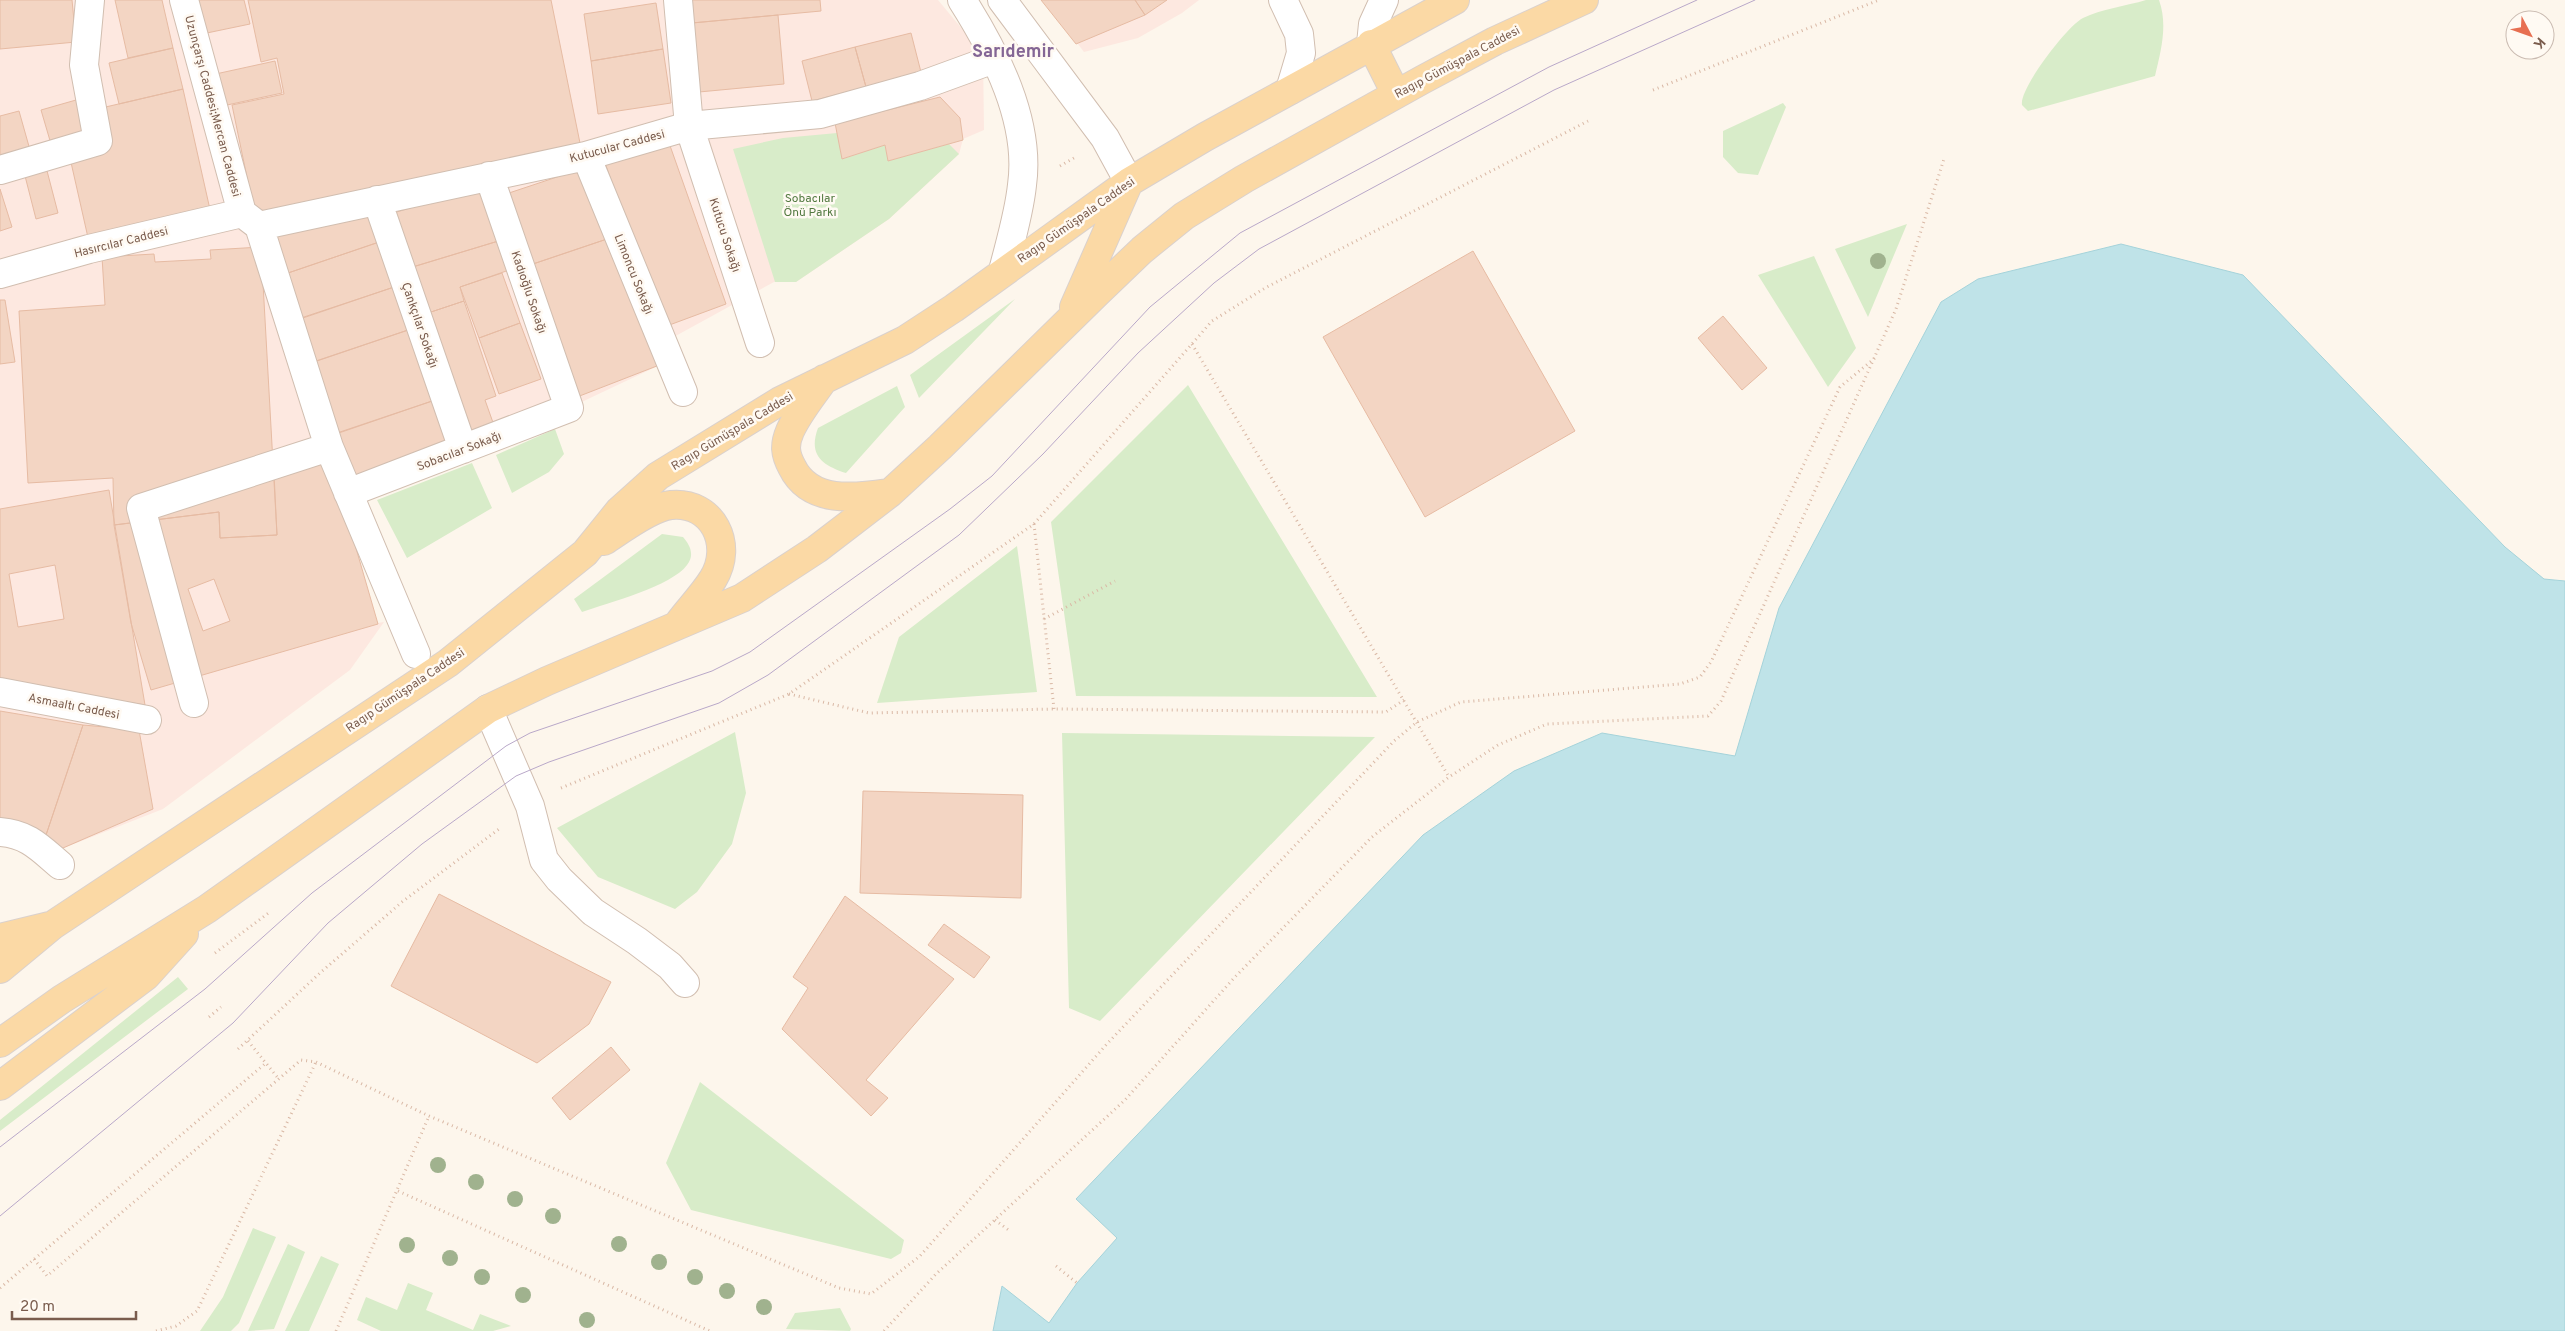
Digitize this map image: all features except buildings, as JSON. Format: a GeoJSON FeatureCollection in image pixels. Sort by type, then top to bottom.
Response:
{"type":"FeatureCollection","features":[{"type":"Feature","properties":{"kind":"main road","name":"Ragıp Gümüşpala Caddesi"},"geometry":{"type":"LineString","coordinates":[[53,925],[448,663],[585,552],[620,511],[658,476],[722,435],[825,377],[905,340],[954,308],[1130,182],[1371,44],[1455,0]]}},
{"type":"Feature","properties":{"kind":"main road","name":"Ragıp Gümüşpala Caddesi"},"geometry":{"type":"LineString","coordinates":[[207,909],[488,709],[742,598],[817,549],[890,492],[940,448],[1142,250],[1184,216],[1244,179],[1495,40],[1584,0]]}},
{"type":"Feature","properties":{"kind":"main road"},"geometry":{"type":"LineString","coordinates":[[1371,44],[1396,94]]}},
{"type":"Feature","properties":{"kind":"main road"},"geometry":{"type":"LineString","coordinates":[[1068,322],[1130,182]]}},
{"type":"Feature","properties":{"kind":"main road"},"geometry":{"type":"LineString","coordinates":[[825,377],[790,431],[785,454],[797,478],[821,494],[852,498],[890,492]]}},
{"type":"Feature","properties":{"kind":"main road"},"geometry":{"type":"LineString","coordinates":[[585,552],[652,512],[670,505],[689,506],[707,514],[718,529],[722,550],[714,578],[675,628]]}},
{"type":"Feature","properties":{"kind":"main road"},"geometry":{"type":"LineString","coordinates":[[0,1043],[62,999],[207,909]]}},
{"type":"Feature","properties":{"kind":"main road"},"geometry":{"type":"LineString","coordinates":[[0,1086],[146,976],[207,909]]}},
{"type":"Feature","properties":{"kind":"main road"},"geometry":{"type":"LineString","coordinates":[[0,938],[53,925]]}},
{"type":"Feature","properties":{"kind":"main road"},"geometry":{"type":"LineString","coordinates":[[0,969],[53,925]]}},
{"type":"Feature","properties":{"kind":"street"},"geometry":{"type":"LineString","coordinates":[[0,170],[98,141],[84,65],[90,0]]}},
{"type":"Feature","properties":{"kind":"street","name":"Uzunçarşı Caddesi;Mercan Caddesi"},"geometry":{"type":"LineString","coordinates":[[184,0],[250,219],[329,447],[416,654]]}},
{"type":"Feature","properties":{"kind":"street","name":"Kutucu Sokağı"},"geometry":{"type":"LineString","coordinates":[[678,0],[690,126],[760,343]]}},
{"type":"Feature","properties":{"kind":"street"},"geometry":{"type":"LineString","coordinates":[[962,0],[980,29],[1011,98],[1023,146],[1022,185],[1004,271]]}},
{"type":"Feature","properties":{"kind":"street"},"geometry":{"type":"LineString","coordinates":[[1002,0],[1105,138],[1130,182]]}},
{"type":"Feature","properties":{"kind":"street"},"geometry":{"type":"LineString","coordinates":[[1284,0],[1299,34],[1301,53],[1290,90]]}},
{"type":"Feature","properties":{"kind":"street"},"geometry":{"type":"LineString","coordinates":[[1371,44],[1373,24],[1384,0]]}},
{"type":"Feature","properties":{"kind":"street","name":"Kutucular Caddesi"},"geometry":{"type":"LineString","coordinates":[[250,219],[377,200],[586,156],[690,126],[820,114],[920,86],[994,59]]}},
{"type":"Feature","properties":{"kind":"street","name":"Limoncu Sokağı"},"geometry":{"type":"LineString","coordinates":[[586,156],[683,392]]}},
{"type":"Feature","properties":{"kind":"street","name":"Kadıoğlu Sokağı"},"geometry":{"type":"LineString","coordinates":[[489,176],[569,408]]}},
{"type":"Feature","properties":{"kind":"street","name":"Çankçılar Sokağı"},"geometry":{"type":"LineString","coordinates":[[377,200],[463,450]]}},
{"type":"Feature","properties":{"kind":"street","name":"Hasırcılar Caddesi"},"geometry":{"type":"LineString","coordinates":[[0,274],[89,249],[250,219]]}},
{"type":"Feature","properties":{"kind":"street","name":"Sobacılar Sokağı"},"geometry":{"type":"LineString","coordinates":[[348,493],[569,408]]}},
{"type":"Feature","properties":{"kind":"street"},"geometry":{"type":"LineString","coordinates":[[194,703],[141,508],[329,447]]}},
{"type":"Feature","properties":{"kind":"street","name":"Asmaaltı Caddesi"},"geometry":{"type":"LineString","coordinates":[[0,692],[148,720]]}},
{"type":"Feature","properties":{"kind":"street"},"geometry":{"type":"LineString","coordinates":[[488,709],[530,806],[544,860],[559,879],[593,912],[637,941],[670,966],[685,983]]}},
{"type":"Feature","properties":{"kind":"street"},"geometry":{"type":"LineString","coordinates":[[0,832],[17,833],[39,846],[60,865]]}},
{"type":"Feature","properties":{"kind":"path"},"geometry":{"type":"LineString","coordinates":[[1653,90],[1879,0]]}},
{"type":"Feature","properties":{"kind":"path"},"geometry":{"type":"LineString","coordinates":[[238,1049],[320,973],[402,902],[530,806],[567,785],[690,737],[789,694],[1034,524],[1212,321],[1265,288],[1588,121]]}},
{"type":"Feature","properties":{"kind":"path"},"geometry":{"type":"LineString","coordinates":[[884,1331],[936,1274],[1125,1100],[1234,978],[1372,837],[1449,778],[1498,745],[1547,724],[1708,716],[1721,701],[1896,309],[1944,159]]}},
{"type":"Feature","properties":{"kind":"path"},"geometry":{"type":"LineString","coordinates":[[1192,344],[1449,778]]}},
{"type":"Feature","properties":{"kind":"path"},"geometry":{"type":"LineString","coordinates":[[34,1259],[47,1276],[301,1060],[316,1062],[430,1116],[839,1288],[871,1294],[920,1256],[1105,1046],[1394,741],[1417,722],[1461,702],[1680,684],[1700,677],[1711,662],[1840,388],[1874,358]]}},
{"type":"Feature","properties":{"kind":"path"},"geometry":{"type":"LineString","coordinates":[[1034,524],[1054,710]]}},
{"type":"Feature","properties":{"kind":"path"},"geometry":{"type":"LineString","coordinates":[[1044,619],[1114,581]]}},
{"type":"Feature","properties":{"kind":"path"},"geometry":{"type":"LineString","coordinates":[[789,694],[869,713],[1054,710],[1386,712],[1404,700]]}},
{"type":"Feature","properties":{"kind":"path"},"geometry":{"type":"LineString","coordinates":[[208,1017],[220,1007]]}},
{"type":"Feature","properties":{"kind":"path"},"geometry":{"type":"LineString","coordinates":[[248,1041],[278,1078]]}},
{"type":"Feature","properties":{"kind":"path"},"geometry":{"type":"LineString","coordinates":[[156,1331],[176,1326],[196,1311],[316,1062]]}},
{"type":"Feature","properties":{"kind":"path"},"geometry":{"type":"LineString","coordinates":[[0,1288],[266,1064]]}},
{"type":"Feature","properties":{"kind":"path"},"geometry":{"type":"LineString","coordinates":[[336,1331],[430,1116]]}},
{"type":"Feature","properties":{"kind":"path"},"geometry":{"type":"LineString","coordinates":[[398,1191],[710,1331]]}},
{"type":"Feature","properties":{"kind":"path"},"geometry":{"type":"LineString","coordinates":[[995,1220],[1010,1232]]}},
{"type":"Feature","properties":{"kind":"path"},"geometry":{"type":"LineString","coordinates":[[1056,1266],[1077,1283]]}},
{"type":"Feature","properties":{"kind":"shaded area"},"geometry":{"type":"Polygon","coordinates":[[[0,0],[938,0],[983,54],[984,130],[963,139],[959,154],[889,219],[796,282],[774,282],[661,344],[662,364],[569,408],[341,496],[377,623],[384,622],[350,670],[163,809],[56,851],[0,826],[0,0]]]}},
{"type":"Feature","properties":{"kind":"shaded area"},"geometry":{"type":"Polygon","coordinates":[[[1045,0],[1199,0],[1182,13],[1138,38],[1084,52],[1045,0]]]}},
{"type":"Feature","properties":{"kind":"green space"},"geometry":{"type":"Polygon","coordinates":[[[2146,0],[2159,0],[2162,9],[2163,38],[2155,76],[2028,111],[2022,105],[2028,86],[2045,58],[2076,23],[2098,12],[2146,0]]]}},
{"type":"Feature","properties":{"kind":"green space"},"geometry":{"type":"Polygon","coordinates":[[[1783,103],[1786,107],[1758,175],[1738,173],[1723,157],[1723,131],[1783,103]]]}},
{"type":"Feature","properties":{"kind":"green space","name":"Sobacılar Önü Parkı"},"geometry":{"type":"Polygon","coordinates":[[[837,133],[843,159],[885,145],[888,161],[949,144],[959,154],[889,219],[796,282],[775,282],[733,149],[783,138],[837,133]]]}},
{"type":"Feature","properties":{"kind":"green space"},"geometry":{"type":"Polygon","coordinates":[[[1907,224],[1868,317],[1835,249],[1907,224]]]}},
{"type":"Feature","properties":{"kind":"green space"},"geometry":{"type":"Polygon","coordinates":[[[1814,256],[1856,348],[1828,387],[1758,275],[1814,256]]]}},
{"type":"Feature","properties":{"kind":"green space"},"geometry":{"type":"Polygon","coordinates":[[[1015,299],[919,398],[910,375],[1015,299]]]}},
{"type":"Feature","properties":{"kind":"green space"},"geometry":{"type":"Polygon","coordinates":[[[1188,385],[1377,697],[1076,696],[1051,522],[1188,385]]]}},
{"type":"Feature","properties":{"kind":"green space"},"geometry":{"type":"Polygon","coordinates":[[[897,386],[905,407],[846,473],[837,470],[819,458],[815,445],[818,428],[897,386]]]}},
{"type":"Feature","properties":{"kind":"green space"},"geometry":{"type":"Polygon","coordinates":[[[555,429],[564,454],[549,472],[512,493],[496,455],[555,429]]]}},
{"type":"Feature","properties":{"kind":"green space"},"geometry":{"type":"Polygon","coordinates":[[[472,463],[492,508],[407,558],[377,500],[472,463]]]}},
{"type":"Feature","properties":{"kind":"green space"},"geometry":{"type":"Polygon","coordinates":[[[662,534],[683,537],[688,543],[691,558],[679,573],[654,587],[582,612],[574,599],[662,534]]]}},
{"type":"Feature","properties":{"kind":"green space"},"geometry":{"type":"Polygon","coordinates":[[[1017,546],[1037,692],[877,703],[899,637],[1017,546]]]}},
{"type":"Feature","properties":{"kind":"green space"},"geometry":{"type":"Polygon","coordinates":[[[735,732],[746,793],[732,844],[697,892],[675,909],[598,877],[557,828],[735,732]]]}},
{"type":"Feature","properties":{"kind":"green space"},"geometry":{"type":"Polygon","coordinates":[[[1062,733],[1375,737],[1100,1021],[1069,1008],[1062,733]]]}},
{"type":"Feature","properties":{"kind":"green space"},"geometry":{"type":"Polygon","coordinates":[[[178,977],[188,989],[0,1131],[0,1120],[178,977]]]}},
{"type":"Feature","properties":{"kind":"green space"},"geometry":{"type":"Polygon","coordinates":[[[700,1082],[904,1240],[901,1253],[891,1259],[691,1210],[666,1163],[700,1082]]]}},
{"type":"Feature","properties":{"kind":"green space"},"geometry":{"type":"Polygon","coordinates":[[[253,1228],[276,1237],[239,1323],[231,1331],[200,1331],[223,1297],[253,1228]]]}},
{"type":"Feature","properties":{"kind":"green space"},"geometry":{"type":"Polygon","coordinates":[[[288,1244],[305,1252],[274,1329],[248,1331],[288,1244]]]}},
{"type":"Feature","properties":{"kind":"green space"},"geometry":{"type":"Polygon","coordinates":[[[321,1256],[339,1264],[309,1331],[285,1331],[321,1256]]]}},
{"type":"Feature","properties":{"kind":"green space"},"geometry":{"type":"Polygon","coordinates":[[[408,1283],[433,1293],[426,1310],[473,1330],[480,1314],[511,1326],[493,1331],[381,1331],[357,1320],[366,1297],[397,1310],[408,1283]]]}},
{"type":"Feature","properties":{"kind":"green space"},"geometry":{"type":"Polygon","coordinates":[[[840,1308],[851,1329],[850,1331],[786,1329],[795,1313],[840,1308]]]}},
{"type":"Feature","properties":{"kind":"water"},"geometry":{"type":"Polygon","coordinates":[[[2121,244],[2243,275],[2505,547],[2544,579],[2565,581],[2565,1331],[993,1331],[1002,1286],[1049,1323],[1077,1283],[1117,1238],[1076,1199],[1423,835],[1514,771],[1602,733],[1735,756],[1779,608],[1941,302],[1978,279],[2121,244]]]}},
{"type":"Feature","properties":{"kind":"tram line"},"geometry":{"type":"LineString","coordinates":[[0,1147],[205,989],[312,893],[506,746],[530,733],[712,671],[750,652],[950,509],[992,476],[1150,307],[1240,233],[1549,67],[1697,0]]}},
{"type":"Feature","properties":{"kind":"tram line"},"geometry":{"type":"LineString","coordinates":[[0,1216],[233,1023],[328,923],[422,844],[516,776],[549,762],[719,703],[768,675],[959,535],[1043,454],[1138,353],[1214,283],[1259,249],[1554,90],[1755,0]]}},
{"type":"Feature","properties":{"kind":"district","name":"Sarıdemir"},"geometry":{"type":"Point","coordinates":[1013,51]}}]}
